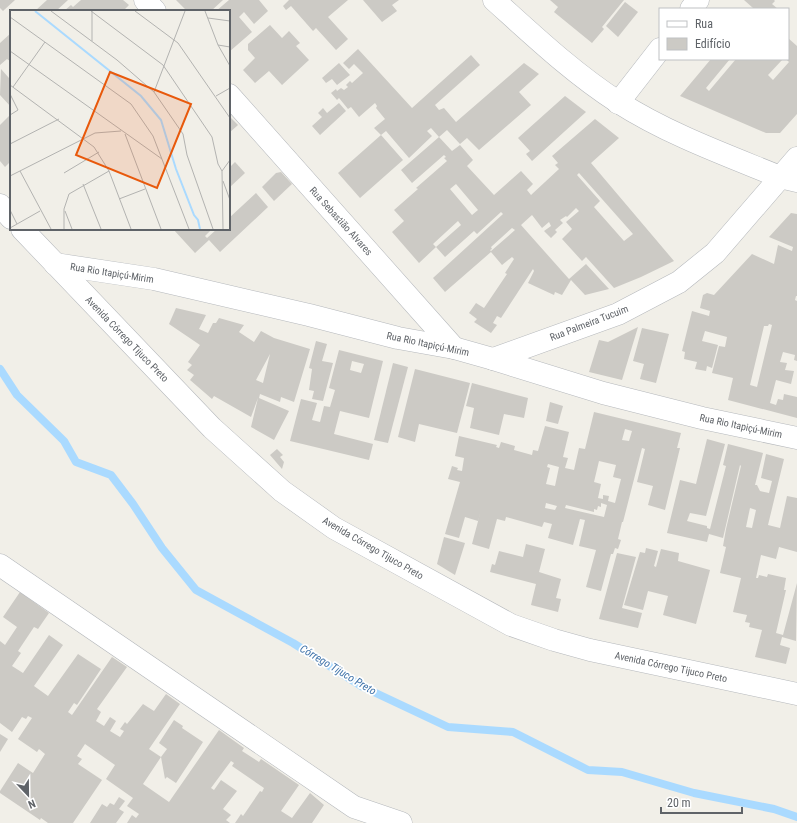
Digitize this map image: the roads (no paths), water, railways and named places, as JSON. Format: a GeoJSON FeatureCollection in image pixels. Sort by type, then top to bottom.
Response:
{"type":"FeatureCollection","features":[{"type":"Feature","properties":{"kind":"street"},"geometry":{"type":"LineString","coordinates":[[145,0],[154,10]]}},
{"type":"Feature","properties":{"kind":"street"},"geometry":{"type":"LineString","coordinates":[[494,0],[558,58],[618,103],[674,133],[789,179]]}},
{"type":"Feature","properties":{"kind":"street"},"geometry":{"type":"LineString","coordinates":[[618,103],[659,50]]}},
{"type":"Feature","properties":{"kind":"street","name":"Rua Sebastião Alvares"},"geometry":{"type":"LineString","coordinates":[[230,95],[454,348]]}},
{"type":"Feature","properties":{"kind":"street","name":"Rua Palmeira Tucuim"},"geometry":{"type":"LineString","coordinates":[[493,359],[618,314],[679,282],[715,253],[789,179],[797,158]]}},
{"type":"Feature","properties":{"kind":"street"},"geometry":{"type":"LineString","coordinates":[[0,206],[10,217]]}},
{"type":"Feature","properties":{"kind":"street","name":"Avenida Córrego Tijuco Preto"},"geometry":{"type":"LineString","coordinates":[[23,230],[212,428],[282,491],[334,528],[511,625],[554,640],[590,650],[797,694]]}},
{"type":"Feature","properties":{"kind":"street","name":"Rua Rio Itapiçú-Mirim"},"geometry":{"type":"LineString","coordinates":[[55,264],[154,279],[309,315],[398,338],[454,348],[603,393],[702,418],[797,438]]}},
{"type":"Feature","properties":{"kind":"street"},"geometry":{"type":"LineString","coordinates":[[0,565],[355,815],[401,823]]}},
{"type":"Feature","properties":{"kind":"waterway","name":"Córrego Tijuco Preto"},"geometry":{"type":"LineString","coordinates":[[0,369],[17,395],[64,441],[76,462],[111,475],[133,504],[162,548],[196,590],[293,643],[363,687],[448,727],[513,732],[588,770],[622,772],[694,793],[774,809],[797,817]]}}]}
